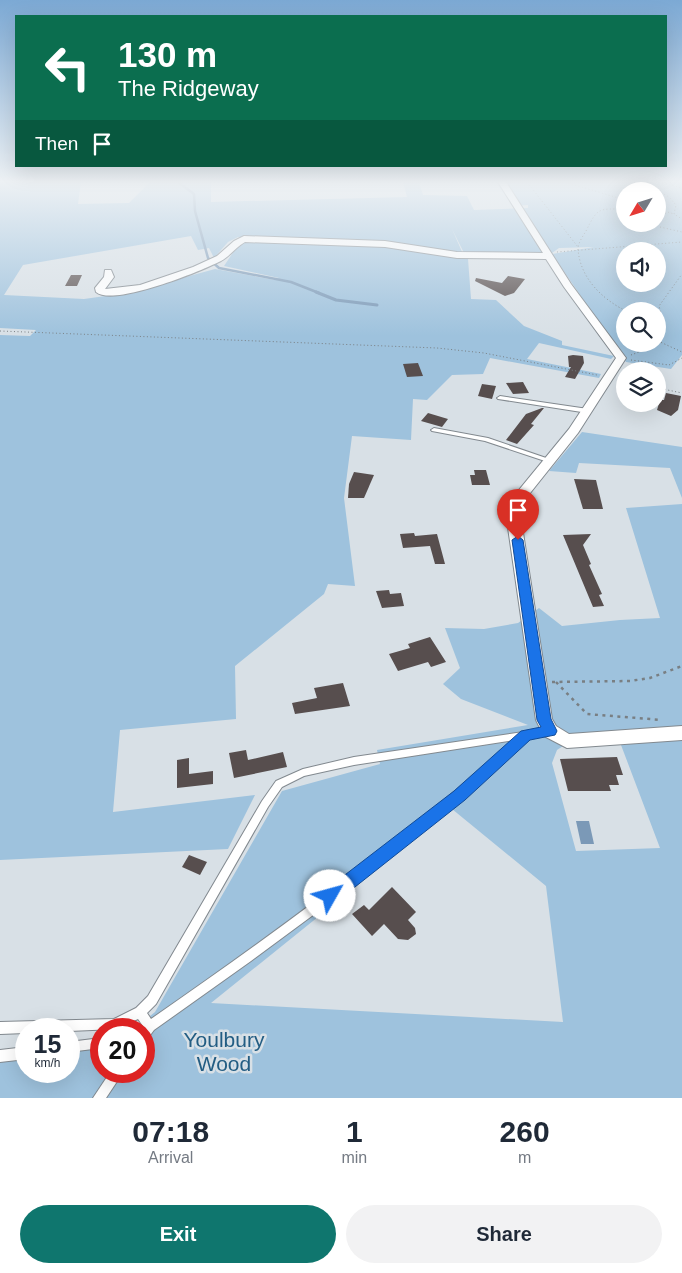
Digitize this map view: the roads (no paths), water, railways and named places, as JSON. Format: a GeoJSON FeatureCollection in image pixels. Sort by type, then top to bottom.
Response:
{"type":"FeatureCollection","features":[{"type":"Feature","properties":{"kind":"street"},"geometry":{"type":"LineString","coordinates":[[535,233],[621,358],[588,411],[550,461],[512,506],[544,720],[550,731],[567,741],[682,733]]}},
{"type":"Feature","properties":{"kind":"street"},"geometry":{"type":"LineString","coordinates":[[108,272],[109,277],[100,288],[101,292],[118,293],[196,269],[222,257],[235,243],[244,239],[384,244],[457,255],[548,254]]}},
{"type":"Feature","properties":{"kind":"lane"},"geometry":{"type":"LineString","coordinates":[[500,398],[588,411]]}},
{"type":"Feature","properties":{"kind":"lane"},"geometry":{"type":"LineString","coordinates":[[434,430],[486,439],[550,461]]}},
{"type":"Feature","properties":{"kind":"lane"},"geometry":{"type":"LineString","coordinates":[[0,1028],[114,1024],[140,1012],[152,1000],[260,812],[279,784],[303,773],[354,761],[550,731]]}},
{"type":"Feature","properties":{"kind":"lane"},"geometry":{"type":"LineString","coordinates":[[155,1024],[233,969],[460,796],[526,735]]}},
{"type":"Feature","properties":{"kind":"lane"},"geometry":{"type":"LineString","coordinates":[[140,1012],[142,1018]]}},
{"type":"Feature","properties":{"kind":"lane"},"geometry":{"type":"LineString","coordinates":[[0,1056],[15,1054]]}},
{"type":"Feature","properties":{"kind":"lane"},"geometry":{"type":"LineString","coordinates":[[99,1098],[110,1083]]}},
{"type":"Feature","properties":{"kind":"waterway"},"geometry":{"type":"LineString","coordinates":[[201,233],[208,258],[219,268],[291,282],[319,293]]}},
{"type":"Feature","properties":{"kind":"waterway"},"geometry":{"type":"LineString","coordinates":[[316,292],[336,300],[377,305]]}},
{"type":"Feature","properties":{"kind":"park label","name":"Youlbury Wood"},"geometry":{"type":"Point","coordinates":[224,1051]}}]}
